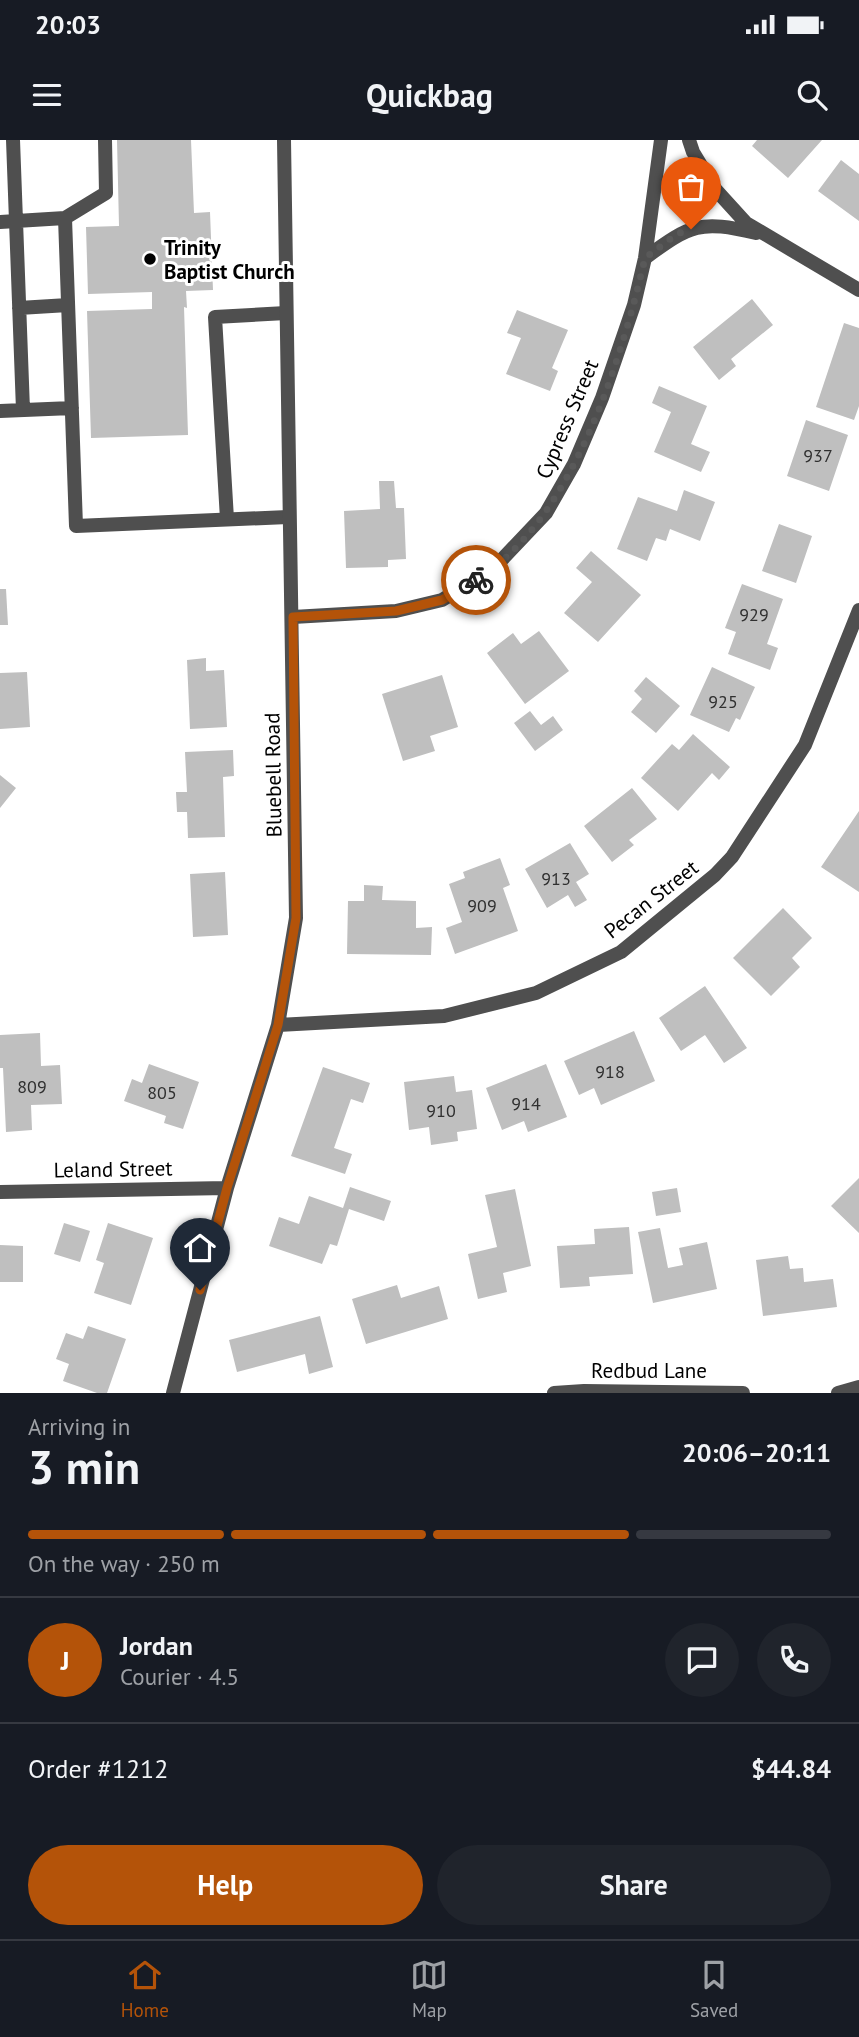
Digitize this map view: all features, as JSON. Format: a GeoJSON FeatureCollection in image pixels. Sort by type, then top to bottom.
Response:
{"type":"FeatureCollection","features":[{"type":"Feature","properties":{"kind":"street"},"geometry":{"type":"LineString","coordinates":[[13,140],[23,410]]}},
{"type":"Feature","properties":{"kind":"street"},"geometry":{"type":"LineString","coordinates":[[0,222],[65,218],[106,192],[105,140]]}},
{"type":"Feature","properties":{"kind":"street","name":"Bluebell Road"},"geometry":{"type":"LineString","coordinates":[[173,1393],[227,1188],[278,1025],[296,918],[284,140]]}},
{"type":"Feature","properties":{"kind":"street","name":"Cypress Street"},"geometry":{"type":"LineString","coordinates":[[293,617],[396,611],[442,600],[493,569],[546,513],[574,464],[610,375],[634,305],[645,258],[661,140]]}},
{"type":"Feature","properties":{"kind":"street"},"geometry":{"type":"LineString","coordinates":[[689,140],[692,152],[716,190],[746,223],[859,290]]}},
{"type":"Feature","properties":{"kind":"street"},"geometry":{"type":"LineString","coordinates":[[65,218],[76,526],[289,517]]}},
{"type":"Feature","properties":{"kind":"street"},"geometry":{"type":"LineString","coordinates":[[645,258],[677,234],[705,225],[730,227],[765,235]]}},
{"type":"Feature","properties":{"kind":"street"},"geometry":{"type":"LineString","coordinates":[[19,308],[68,305]]}},
{"type":"Feature","properties":{"kind":"street"},"geometry":{"type":"LineString","coordinates":[[227,519],[215,317],[286,313]]}},
{"type":"Feature","properties":{"kind":"street"},"geometry":{"type":"LineString","coordinates":[[0,411],[72,408]]}},
{"type":"Feature","properties":{"kind":"street","name":"Pecan Street"},"geometry":{"type":"LineString","coordinates":[[278,1025],[444,1016],[536,993],[621,952],[715,875],[732,857],[805,745],[859,610]]}},
{"type":"Feature","properties":{"kind":"street","name":"Leland Street"},"geometry":{"type":"LineString","coordinates":[[0,1192],[227,1188]]}},
{"type":"Feature","properties":{"kind":"street"},"geometry":{"type":"LineString","coordinates":[[838,1393],[859,1387]]}},
{"type":"Feature","properties":{"kind":"street","name":"Redbud Lane"},"geometry":{"type":"LineString","coordinates":[[554,1393],[743,1393]]}},
{"type":"Feature","properties":{"kind":"building","name":"Trinity Baptist Church"},"geometry":{"type":"Polygon","coordinates":[[[117,140],[191,140],[194,213],[210,212],[213,290],[186,291],[187,308],[184,307],[188,435],[91,438],[87,311],[152,309],[152,292],[88,294],[86,227],[119,226],[117,140]]]}},
{"type":"Feature","properties":{"kind":"building"},"geometry":{"type":"Polygon","coordinates":[[[757,140],[822,140],[788,178],[752,146],[757,140]]]}},
{"type":"Feature","properties":{"kind":"building"},"geometry":{"type":"Polygon","coordinates":[[[841,160],[859,174],[859,221],[818,191],[841,160]]]}},
{"type":"Feature","properties":{"kind":"building"},"geometry":{"type":"Polygon","coordinates":[[[752,299],[773,325],[731,359],[736,366],[719,380],[693,347],[752,299]]]}},
{"type":"Feature","properties":{"kind":"building"},"geometry":{"type":"Polygon","coordinates":[[[517,310],[568,330],[552,368],[558,371],[550,391],[506,374],[521,338],[507,333],[517,310]]]}},
{"type":"Feature","properties":{"kind":"building"},"geometry":{"type":"Polygon","coordinates":[[[844,323],[859,328],[859,406],[854,420],[816,407],[844,323]]]}},
{"type":"Feature","properties":{"kind":"building"},"geometry":{"type":"Polygon","coordinates":[[[659,386],[707,406],[691,444],[710,452],[701,472],[654,452],[671,412],[652,403],[659,386]]]}},
{"type":"Feature","properties":{"kind":"building"},"geometry":{"type":"Polygon","coordinates":[[[806,420],[848,435],[829,491],[787,476],[806,420]]]}},
{"type":"Feature","properties":{"kind":"building"},"geometry":{"type":"Polygon","coordinates":[[[379,481],[394,481],[396,508],[404,508],[406,559],[388,560],[388,567],[346,568],[344,511],[380,509],[379,481]]]}},
{"type":"Feature","properties":{"kind":"building"},"geometry":{"type":"Polygon","coordinates":[[[684,490],[715,502],[700,541],[670,529],[666,541],[656,538],[647,561],[617,549],[638,497],[677,511],[684,490]]]}},
{"type":"Feature","properties":{"kind":"building"},"geometry":{"type":"Polygon","coordinates":[[[779,524],[812,536],[796,583],[762,571],[779,524]]]}},
{"type":"Feature","properties":{"kind":"building"},"geometry":{"type":"Polygon","coordinates":[[[591,551],[641,595],[598,642],[564,613],[592,582],[576,568],[591,551]]]}},
{"type":"Feature","properties":{"kind":"building"},"geometry":{"type":"Polygon","coordinates":[[[742,584],[783,599],[767,644],[778,648],[770,670],[728,654],[736,632],[725,628],[742,584]]]}},
{"type":"Feature","properties":{"kind":"building"},"geometry":{"type":"Polygon","coordinates":[[[0,589],[6,589],[8,625],[0,625],[0,589]]]}},
{"type":"Feature","properties":{"kind":"building"},"geometry":{"type":"Polygon","coordinates":[[[539,631],[569,671],[525,704],[487,653],[513,633],[521,644],[539,631]]]}},
{"type":"Feature","properties":{"kind":"building"},"geometry":{"type":"Polygon","coordinates":[[[206,658],[206,671],[224,670],[227,727],[190,729],[187,660],[206,658]]]}},
{"type":"Feature","properties":{"kind":"building"},"geometry":{"type":"Polygon","coordinates":[[[712,667],[755,687],[740,720],[736,718],[729,732],[690,715],[712,667]]]}},
{"type":"Feature","properties":{"kind":"building"},"geometry":{"type":"Polygon","coordinates":[[[27,672],[30,727],[0,729],[0,673],[27,672]]]}},
{"type":"Feature","properties":{"kind":"building"},"geometry":{"type":"Polygon","coordinates":[[[442,675],[458,727],[430,736],[435,751],[403,761],[382,694],[442,675]]]}},
{"type":"Feature","properties":{"kind":"building"},"geometry":{"type":"Polygon","coordinates":[[[646,677],[680,706],[656,733],[631,712],[642,699],[634,691],[646,677]]]}},
{"type":"Feature","properties":{"kind":"building"},"geometry":{"type":"Polygon","coordinates":[[[530,711],[541,725],[553,716],[563,730],[535,751],[514,723],[530,711]]]}},
{"type":"Feature","properties":{"kind":"building"},"geometry":{"type":"Polygon","coordinates":[[[693,734],[730,767],[719,780],[712,773],[678,811],[641,778],[672,744],[679,750],[693,734]]]}},
{"type":"Feature","properties":{"kind":"building"},"geometry":{"type":"Polygon","coordinates":[[[233,750],[234,776],[223,777],[225,837],[188,838],[187,812],[177,812],[176,792],[187,792],[185,752],[233,750]]]}},
{"type":"Feature","properties":{"kind":"building"},"geometry":{"type":"Polygon","coordinates":[[[0,775],[16,788],[0,808],[0,775]]]}},
{"type":"Feature","properties":{"kind":"building"},"geometry":{"type":"Polygon","coordinates":[[[632,788],[657,819],[629,840],[634,845],[612,862],[584,826],[632,788]]]}},
{"type":"Feature","properties":{"kind":"building"},"geometry":{"type":"Polygon","coordinates":[[[859,811],[859,892],[821,867],[859,811]]]}},
{"type":"Feature","properties":{"kind":"building"},"geometry":{"type":"Polygon","coordinates":[[[570,843],[589,874],[576,882],[587,900],[575,907],[568,895],[547,908],[525,869],[570,843]]]}},
{"type":"Feature","properties":{"kind":"building"},"geometry":{"type":"Polygon","coordinates":[[[500,858],[510,885],[503,888],[518,931],[455,954],[446,928],[462,922],[449,884],[465,878],[463,872],[500,858]]]}},
{"type":"Feature","properties":{"kind":"building"},"geometry":{"type":"Polygon","coordinates":[[[225,872],[228,935],[193,937],[190,874],[225,872]]]}},
{"type":"Feature","properties":{"kind":"building"},"geometry":{"type":"Polygon","coordinates":[[[364,885],[383,886],[382,900],[416,901],[416,928],[432,927],[431,955],[347,954],[348,901],[364,901],[364,885]]]}},
{"type":"Feature","properties":{"kind":"building"},"geometry":{"type":"Polygon","coordinates":[[[783,908],[812,938],[792,958],[800,967],[771,996],[733,958],[783,908]]]}},
{"type":"Feature","properties":{"kind":"building"},"geometry":{"type":"Polygon","coordinates":[[[705,986],[747,1048],[724,1063],[705,1035],[681,1051],[659,1018],[705,986]]]}},
{"type":"Feature","properties":{"kind":"building"},"geometry":{"type":"Polygon","coordinates":[[[634,1031],[655,1081],[601,1105],[594,1088],[579,1095],[564,1061],[634,1031]]]}},
{"type":"Feature","properties":{"kind":"building"},"geometry":{"type":"Polygon","coordinates":[[[40,1033],[41,1066],[60,1065],[62,1104],[31,1105],[32,1130],[6,1132],[0,1035],[40,1033]]]}},
{"type":"Feature","properties":{"kind":"building"},"geometry":{"type":"Polygon","coordinates":[[[149,1064],[199,1082],[183,1129],[164,1123],[166,1116],[124,1101],[132,1079],[142,1083],[149,1064]]]}},
{"type":"Feature","properties":{"kind":"building"},"geometry":{"type":"Polygon","coordinates":[[[546,1064],[567,1117],[528,1132],[524,1121],[502,1130],[486,1088],[546,1064]]]}},
{"type":"Feature","properties":{"kind":"building"},"geometry":{"type":"Polygon","coordinates":[[[323,1067],[370,1083],[363,1103],[351,1099],[334,1148],[352,1154],[345,1174],[291,1156],[323,1067]]]}},
{"type":"Feature","properties":{"kind":"building"},"geometry":{"type":"Polygon","coordinates":[[[454,1076],[456,1092],[472,1090],[477,1129],[457,1132],[458,1141],[431,1145],[429,1127],[409,1130],[404,1082],[454,1076]]]}},
{"type":"Feature","properties":{"kind":"building"},"geometry":{"type":"Polygon","coordinates":[[[859,1178],[859,1233],[831,1206],[859,1178]]]}},
{"type":"Feature","properties":{"kind":"building"},"geometry":{"type":"Polygon","coordinates":[[[350,1187],[391,1201],[384,1221],[349,1209],[337,1246],[330,1244],[322,1264],[269,1246],[279,1217],[299,1224],[309,1196],[343,1208],[350,1187]]]}},
{"type":"Feature","properties":{"kind":"building"},"geometry":{"type":"Polygon","coordinates":[[[677,1188],[681,1212],[656,1216],[652,1192],[677,1188]]]}},
{"type":"Feature","properties":{"kind":"building"},"geometry":{"type":"Polygon","coordinates":[[[515,1189],[531,1266],[503,1273],[507,1292],[478,1299],[468,1254],[497,1247],[485,1195],[515,1189]]]}},
{"type":"Feature","properties":{"kind":"building"},"geometry":{"type":"Polygon","coordinates":[[[64,1223],[90,1231],[80,1262],[54,1254],[64,1223]]]}},
{"type":"Feature","properties":{"kind":"building"},"geometry":{"type":"Polygon","coordinates":[[[108,1223],[153,1238],[131,1305],[94,1293],[104,1263],[96,1260],[108,1223]]]}},
{"type":"Feature","properties":{"kind":"building"},"geometry":{"type":"Polygon","coordinates":[[[629,1227],[633,1274],[589,1277],[590,1286],[560,1288],[557,1246],[595,1244],[594,1229],[629,1227]]]}},
{"type":"Feature","properties":{"kind":"building"},"geometry":{"type":"Polygon","coordinates":[[[660,1228],[668,1268],[683,1265],[679,1248],[707,1242],[717,1289],[653,1303],[638,1232],[660,1228]]]}},
{"type":"Feature","properties":{"kind":"building"},"geometry":{"type":"Polygon","coordinates":[[[0,1245],[23,1246],[23,1282],[0,1282],[0,1245]]]}},
{"type":"Feature","properties":{"kind":"building"},"geometry":{"type":"Polygon","coordinates":[[[788,1256],[790,1269],[803,1268],[804,1282],[833,1279],[837,1307],[763,1316],[756,1260],[788,1256]]]}},
{"type":"Feature","properties":{"kind":"building"},"geometry":{"type":"Polygon","coordinates":[[[397,1285],[401,1298],[439,1286],[448,1319],[366,1344],[352,1299],[397,1285]]]}},
{"type":"Feature","properties":{"kind":"building"},"geometry":{"type":"Polygon","coordinates":[[[320,1316],[333,1367],[309,1374],[305,1354],[237,1372],[229,1340],[320,1316]]]}},
{"type":"Feature","properties":{"kind":"building"},"geometry":{"type":"Polygon","coordinates":[[[88,1326],[126,1339],[107,1393],[97,1393],[63,1381],[69,1364],[56,1359],[66,1333],[83,1339],[88,1326]]]}},
{"type":"Feature","properties":{"kind":"way so far"},"geometry":{"type":"LineString","coordinates":[[476,580],[493,569],[546,513],[574,464],[602,398],[634,305],[645,258],[677,234],[691,229]]}},
{"type":"Feature","properties":{"kind":"place","name":"Trinity Baptist Church"},"geometry":{"type":"Point","coordinates":[150,259]}},
{"type":"Feature","properties":{"kind":"route"},"geometry":{"type":"LineString","coordinates":[[200,1290],[227,1188],[278,1025],[296,918],[293,617],[396,611],[442,600],[476,580]]}}]}
